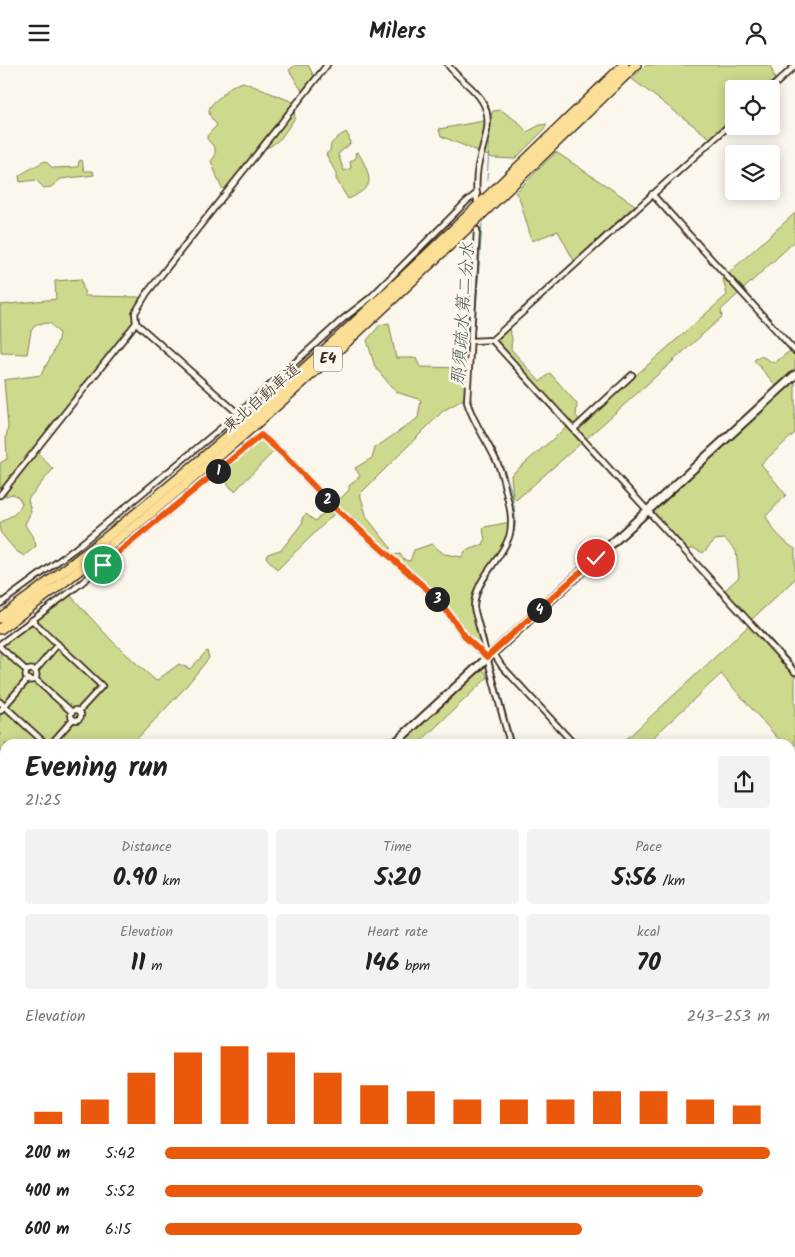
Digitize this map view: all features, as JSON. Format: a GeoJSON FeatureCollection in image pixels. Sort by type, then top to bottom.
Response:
{"type":"FeatureCollection","features":[{"type":"Feature","properties":{"kind":"highway","name":"東北自動車道"},"geometry":{"type":"LineString","coordinates":[[0,619],[90,551],[192,468],[246,421],[430,253],[624,65]]}},
{"type":"Feature","properties":{"kind":"highway","name":"東北自動車道"},"geometry":{"type":"LineString","coordinates":[[0,629],[96,557],[205,468],[266,415],[484,213],[636,65]]}},
{"type":"Feature","properties":{"kind":"street"},"geometry":{"type":"LineString","coordinates":[[240,415],[136,323],[135,313],[140,303],[327,65]]}},
{"type":"Feature","properties":{"kind":"street"},"geometry":{"type":"LineString","coordinates":[[448,65],[479,96],[487,114],[486,140],[479,162],[477,201]]}},
{"type":"Feature","properties":{"kind":"street"},"geometry":{"type":"LineString","coordinates":[[780,80],[795,66]]}},
{"type":"Feature","properties":{"kind":"street"},"geometry":{"type":"LineString","coordinates":[[471,341],[492,341],[725,129]]}},
{"type":"Feature","properties":{"kind":"street"},"geometry":{"type":"LineString","coordinates":[[0,604],[112,521],[240,415],[343,319],[370,298],[476,193]]}},
{"type":"Feature","properties":{"kind":"street"},"geometry":{"type":"LineString","coordinates":[[652,194],[795,351]]}},
{"type":"Feature","properties":{"kind":"street"},"geometry":{"type":"LineString","coordinates":[[477,230],[467,402],[499,466],[511,519],[508,539],[482,583],[474,602],[474,608],[490,655],[509,739]]}},
{"type":"Feature","properties":{"kind":"street"},"geometry":{"type":"LineString","coordinates":[[0,495],[136,323]]}},
{"type":"Feature","properties":{"kind":"street"},"geometry":{"type":"LineString","coordinates":[[492,341],[795,672]]}},
{"type":"Feature","properties":{"kind":"street"},"geometry":{"type":"LineString","coordinates":[[574,429],[632,375]]}},
{"type":"Feature","properties":{"kind":"street"},"geometry":{"type":"LineString","coordinates":[[399,739],[795,375]]}},
{"type":"Feature","properties":{"kind":"street"},"geometry":{"type":"LineString","coordinates":[[28,679],[27,671],[0,645],[261,435],[285,456],[335,508],[438,599],[467,639],[501,665],[569,739]]}},
{"type":"Feature","properties":{"kind":"street"},"geometry":{"type":"LineString","coordinates":[[32,620],[102,686],[79,711],[72,712]]}},
{"type":"Feature","properties":{"kind":"street"},"geometry":{"type":"LineString","coordinates":[[35,671],[58,644]]}},
{"type":"Feature","properties":{"kind":"street"},"geometry":{"type":"LineString","coordinates":[[27,671],[30,669],[35,671]]}},
{"type":"Feature","properties":{"kind":"street"},"geometry":{"type":"LineString","coordinates":[[35,671],[37,674],[35,679]]}},
{"type":"Feature","properties":{"kind":"street"},"geometry":{"type":"LineString","coordinates":[[28,679],[35,679],[72,712]]}},
{"type":"Feature","properties":{"kind":"street"},"geometry":{"type":"LineString","coordinates":[[0,711],[28,679]]}},
{"type":"Feature","properties":{"kind":"street"},"geometry":{"type":"LineString","coordinates":[[0,702],[41,739]]}},
{"type":"Feature","properties":{"kind":"street"},"geometry":{"type":"LineString","coordinates":[[72,719],[77,721],[80,718],[79,711]]}},
{"type":"Feature","properties":{"kind":"street"},"geometry":{"type":"LineString","coordinates":[[55,739],[72,719],[72,712]]}},
{"type":"Feature","properties":{"kind":"green space"},"geometry":{"type":"Polygon","coordinates":[[[296,65],[308,65],[315,78],[304,91],[302,91],[289,70],[296,65]]]}},
{"type":"Feature","properties":{"kind":"green space"},"geometry":{"type":"Polygon","coordinates":[[[646,65],[770,65],[775,79],[725,80],[725,125],[710,138],[632,79],[646,65]]]}},
{"type":"Feature","properties":{"kind":"green space"},"geometry":{"type":"Polygon","coordinates":[[[243,82],[293,102],[295,118],[281,138],[271,146],[256,152],[227,188],[224,189],[221,187],[211,161],[215,156],[215,148],[207,139],[207,136],[217,125],[211,117],[209,110],[212,104],[230,87],[243,82]]]}},
{"type":"Feature","properties":{"kind":"green space"},"geometry":{"type":"Polygon","coordinates":[[[501,110],[518,122],[527,132],[540,125],[547,124],[544,130],[515,159],[493,158],[441,136],[439,129],[489,120],[493,111],[501,110]]]}},
{"type":"Feature","properties":{"kind":"green space"},"geometry":{"type":"Polygon","coordinates":[[[346,132],[350,144],[338,154],[344,171],[351,168],[350,162],[356,158],[355,153],[357,152],[366,167],[369,177],[368,185],[348,199],[336,179],[336,173],[326,154],[330,151],[331,144],[346,132]]]}},
{"type":"Feature","properties":{"kind":"green space"},"geometry":{"type":"Polygon","coordinates":[[[556,152],[635,205],[574,261],[558,231],[532,241],[519,197],[515,193],[556,152]]]}},
{"type":"Feature","properties":{"kind":"green space"},"geometry":{"type":"Polygon","coordinates":[[[82,160],[84,171],[93,171],[94,175],[61,179],[51,187],[44,188],[36,180],[20,182],[19,176],[45,161],[53,168],[78,167],[79,161],[82,160]]]}},
{"type":"Feature","properties":{"kind":"green space"},"geometry":{"type":"Polygon","coordinates":[[[795,213],[795,241],[721,310],[722,317],[586,439],[496,341],[509,329],[512,338],[511,349],[540,382],[550,373],[577,404],[576,416],[582,423],[727,295],[724,277],[795,213]]]}},
{"type":"Feature","properties":{"kind":"green space"},"geometry":{"type":"Polygon","coordinates":[[[81,279],[85,296],[139,297],[140,300],[135,322],[35,450],[53,469],[28,499],[31,512],[25,524],[36,546],[24,556],[16,551],[0,532],[0,523],[15,513],[22,503],[13,494],[0,497],[0,463],[7,459],[6,437],[8,427],[4,380],[41,375],[54,349],[59,333],[50,323],[36,324],[31,331],[27,354],[1,353],[0,305],[56,299],[55,281],[81,279]]]}},
{"type":"Feature","properties":{"kind":"green space"},"geometry":{"type":"Polygon","coordinates":[[[389,323],[396,358],[416,358],[420,367],[465,368],[467,371],[464,399],[443,411],[360,494],[367,518],[391,548],[387,552],[334,505],[349,490],[349,486],[360,476],[355,468],[372,458],[375,448],[418,418],[421,400],[396,392],[375,367],[367,340],[380,325],[389,323]]]}},
{"type":"Feature","properties":{"kind":"green space"},"geometry":{"type":"Polygon","coordinates":[[[790,351],[795,355],[795,371],[777,387],[754,360],[761,356],[774,363],[790,351]]]}},
{"type":"Feature","properties":{"kind":"green space"},"geometry":{"type":"Polygon","coordinates":[[[795,377],[795,433],[761,464],[786,495],[766,516],[778,535],[795,549],[795,579],[750,621],[724,591],[739,577],[736,551],[725,539],[715,540],[703,553],[693,548],[688,551],[653,513],[653,508],[795,377]]]}},
{"type":"Feature","properties":{"kind":"green space"},"geometry":{"type":"Polygon","coordinates":[[[567,427],[581,443],[516,500],[513,497],[511,475],[567,427]]]}},
{"type":"Feature","properties":{"kind":"green space"},"geometry":{"type":"Polygon","coordinates":[[[261,439],[274,451],[235,491],[220,473],[261,439]]]}},
{"type":"Feature","properties":{"kind":"green space"},"geometry":{"type":"Polygon","coordinates":[[[330,508],[334,514],[277,570],[266,557],[268,554],[282,549],[303,522],[302,518],[306,514],[315,521],[330,508]]]}},
{"type":"Feature","properties":{"kind":"green space"},"geometry":{"type":"Polygon","coordinates":[[[510,522],[507,540],[485,573],[471,602],[483,648],[481,650],[467,637],[447,608],[393,558],[394,555],[400,554],[405,560],[410,561],[414,550],[432,544],[444,554],[462,557],[465,551],[483,545],[485,540],[483,529],[485,527],[510,522]]]}},
{"type":"Feature","properties":{"kind":"green space"},"geometry":{"type":"Polygon","coordinates":[[[70,595],[112,641],[156,681],[179,664],[190,669],[207,651],[209,658],[183,690],[137,739],[0,739],[0,647],[70,595]]]}},
{"type":"Feature","properties":{"kind":"green space"},"geometry":{"type":"Polygon","coordinates":[[[754,621],[795,666],[795,739],[779,739],[721,674],[651,739],[626,739],[754,621]]]}},
{"type":"Feature","properties":{"kind":"green space"},"geometry":{"type":"Polygon","coordinates":[[[483,669],[488,677],[423,739],[404,739],[483,669]]]}},
{"type":"Feature","properties":{"kind":"waterway","name":"那須疏水第二分水"},"geometry":{"type":"LineString","coordinates":[[451,65],[484,99],[491,115],[487,180]]}},
{"type":"Feature","properties":{"kind":"waterway","name":"那須疏水第二分水"},"geometry":{"type":"LineString","coordinates":[[474,339],[482,224]]}},
{"type":"Feature","properties":{"kind":"waterway","name":"那須疏水第二分水"},"geometry":{"type":"LineString","coordinates":[[474,343],[470,382],[472,404],[478,420],[505,471],[514,503],[515,516],[515,528],[511,540],[480,594],[477,606],[489,651]]}},
{"type":"Feature","properties":{"kind":"waterway","name":"那須疏水第二分水"},"geometry":{"type":"LineString","coordinates":[[491,658],[513,739]]}},
{"type":"Feature","properties":{"kind":"tunnel"},"geometry":{"type":"LineString","coordinates":[[251,426],[261,435]]}},
{"type":"Feature","properties":{"kind":"route"},"geometry":{"type":"LineString","coordinates":[[103,565],[261,435],[285,456],[335,508],[438,599],[467,639],[487,657],[596,558]]}}]}
